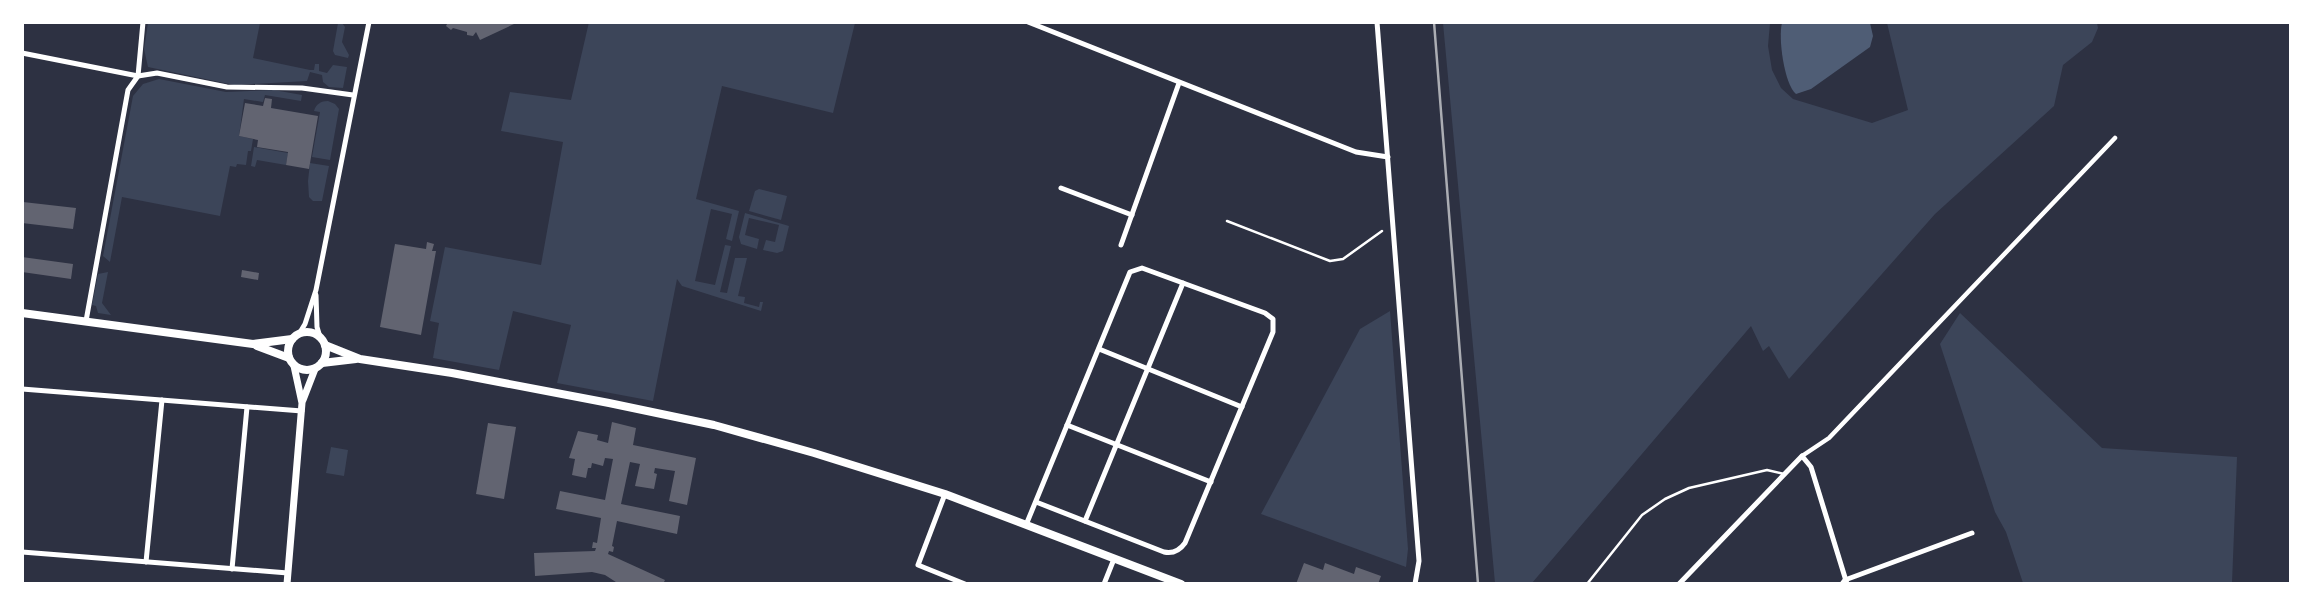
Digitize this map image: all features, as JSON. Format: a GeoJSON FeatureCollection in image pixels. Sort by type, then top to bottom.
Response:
{"type":"FeatureCollection","features":[{"type":"Feature","properties":{"kind":"main road"},"geometry":{"type":"LineString","coordinates":[[22,312],[253,344],[289,358]]}},
{"type":"Feature","properties":{"kind":"main road"},"geometry":{"type":"LineString","coordinates":[[253,344],[292,339],[300,334],[312,333],[320,337],[325,345],[326,356],[322,363],[315,369],[304,370],[294,366],[289,358],[288,346],[292,339]]}},
{"type":"Feature","properties":{"kind":"main road"},"geometry":{"type":"LineString","coordinates":[[325,345],[360,359],[522,386],[714,425],[833,458],[945,494],[1181,584]]}},
{"type":"Feature","properties":{"kind":"main road"},"geometry":{"type":"LineString","coordinates":[[322,363],[360,359]]}},
{"type":"Feature","properties":{"kind":"street"},"geometry":{"type":"LineString","coordinates":[[86,321],[128,90],[138,76],[142,22]]}},
{"type":"Feature","properties":{"kind":"street"},"geometry":{"type":"LineString","coordinates":[[300,334],[316,290],[353,95],[369,22]]}},
{"type":"Feature","properties":{"kind":"street"},"geometry":{"type":"LineString","coordinates":[[1028,22],[1356,152],[1388,157]]}},
{"type":"Feature","properties":{"kind":"street"},"geometry":{"type":"LineString","coordinates":[[1377,22],[1419,561],[1415,584]]}},
{"type":"Feature","properties":{"kind":"street"},"geometry":{"type":"LineString","coordinates":[[22,53],[138,76],[157,73],[227,87],[302,88],[353,95]]}},
{"type":"Feature","properties":{"kind":"street"},"geometry":{"type":"LineString","coordinates":[[1120,245],[1179,83]]}},
{"type":"Feature","properties":{"kind":"street"},"geometry":{"type":"LineString","coordinates":[[1679,584],[1802,456],[1828,438],[2115,138]]}},
{"type":"Feature","properties":{"kind":"street"},"geometry":{"type":"LineString","coordinates":[[1061,188],[1132,214]]}},
{"type":"Feature","properties":{"kind":"street"},"geometry":{"type":"LineString","coordinates":[[1026,525],[1128,275],[1133,269],[1142,268],[1265,313],[1273,319],[1273,332],[1211,482],[1185,543],[1175,551],[1164,552],[1036,502]]}},
{"type":"Feature","properties":{"kind":"street"},"geometry":{"type":"LineString","coordinates":[[1085,522],[1183,283]]}},
{"type":"Feature","properties":{"kind":"street"},"geometry":{"type":"LineString","coordinates":[[316,290],[316,320],[320,337]]}},
{"type":"Feature","properties":{"kind":"street"},"geometry":{"type":"LineString","coordinates":[[1099,350],[1242,406]]}},
{"type":"Feature","properties":{"kind":"street"},"geometry":{"type":"LineString","coordinates":[[294,366],[302,407]]}},
{"type":"Feature","properties":{"kind":"street"},"geometry":{"type":"LineString","coordinates":[[287,584],[302,407],[315,369]]}},
{"type":"Feature","properties":{"kind":"street"},"geometry":{"type":"LineString","coordinates":[[22,390],[247,407],[302,407]]}},
{"type":"Feature","properties":{"kind":"street"},"geometry":{"type":"LineString","coordinates":[[146,562],[162,400]]}},
{"type":"Feature","properties":{"kind":"street"},"geometry":{"type":"LineString","coordinates":[[232,569],[247,407]]}},
{"type":"Feature","properties":{"kind":"street"},"geometry":{"type":"LineString","coordinates":[[1067,425],[1211,482]]}},
{"type":"Feature","properties":{"kind":"street"},"geometry":{"type":"LineString","coordinates":[[1802,456],[1811,467],[1844,582],[1972,533]]}},
{"type":"Feature","properties":{"kind":"street"},"geometry":{"type":"LineString","coordinates":[[945,494],[918,565],[965,584]]}},
{"type":"Feature","properties":{"kind":"street"},"geometry":{"type":"LineString","coordinates":[[22,552],[288,573]]}},
{"type":"Feature","properties":{"kind":"street"},"geometry":{"type":"LineString","coordinates":[[1104,584],[1114,559]]}},
{"type":"Feature","properties":{"kind":"lane"},"geometry":{"type":"LineString","coordinates":[[1227,220],[1330,261],[1343,259],[1382,231]]}},
{"type":"Feature","properties":{"kind":"lane"},"geometry":{"type":"LineString","coordinates":[[1587,584],[1642,515],[1665,499],[1689,488],[1767,470],[1784,474]]}},
{"type":"Feature","properties":{"kind":"shaded area"},"geometry":{"type":"Polygon","coordinates":[[[589,22],[855,23],[833,113],[722,86],[696,199],[739,211],[732,241],[726,239],[732,214],[711,209],[695,281],[715,285],[725,245],[731,246],[720,292],[727,293],[735,258],[747,258],[738,296],[745,297],[744,303],[759,307],[760,302],[763,302],[761,311],[682,286],[677,279],[653,401],[557,383],[571,325],[513,311],[499,370],[433,358],[439,323],[430,321],[445,247],[541,265],[563,142],[501,131],[510,92],[571,100],[589,22]]]}},
{"type":"Feature","properties":{"kind":"shaded area"},"geometry":{"type":"Polygon","coordinates":[[[148,23],[260,23],[253,58],[310,70],[314,70],[315,64],[319,64],[319,71],[327,73],[333,65],[347,67],[343,88],[329,87],[323,82],[322,75],[310,72],[307,81],[234,85],[148,67],[144,49],[148,23]]]}},
{"type":"Feature","properties":{"kind":"shaded area"},"geometry":{"type":"Polygon","coordinates":[[[338,23],[342,23],[345,27],[342,42],[349,55],[348,58],[335,55],[333,51],[338,23]]]}},
{"type":"Feature","properties":{"kind":"shaded area"},"geometry":{"type":"Polygon","coordinates":[[[1443,23],[1770,23],[1768,46],[1772,70],[1781,88],[1793,99],[1872,123],[1908,110],[1887,23],[2097,23],[2098,28],[2092,42],[2063,65],[2054,106],[1935,214],[1789,379],[1769,346],[1763,351],[1751,326],[1532,583],[1495,583],[1443,23]]]}},
{"type":"Feature","properties":{"kind":"shaded area"},"geometry":{"type":"Polygon","coordinates":[[[1782,23],[1870,23],[1873,36],[1870,47],[1811,89],[1796,94],[1788,81],[1785,71],[1781,39],[1782,23]]]}},
{"type":"Feature","properties":{"kind":"shaded area"},"geometry":{"type":"Polygon","coordinates":[[[159,79],[226,92],[274,90],[302,95],[301,101],[265,95],[263,102],[244,99],[239,136],[253,139],[251,151],[248,151],[246,165],[237,164],[236,167],[230,166],[220,216],[122,197],[110,262],[103,256],[133,96],[143,84],[159,79]]]}},
{"type":"Feature","properties":{"kind":"shaded area"},"geometry":{"type":"Polygon","coordinates":[[[328,101],[335,104],[339,109],[330,160],[312,157],[320,112],[314,111],[319,103],[328,101]]]}},
{"type":"Feature","properties":{"kind":"shaded area"},"geometry":{"type":"Polygon","coordinates":[[[254,147],[288,153],[286,165],[257,160],[255,167],[251,166],[254,147]]]}},
{"type":"Feature","properties":{"kind":"shaded area"},"geometry":{"type":"Polygon","coordinates":[[[310,163],[329,166],[322,201],[313,201],[309,197],[310,163]]]}},
{"type":"Feature","properties":{"kind":"shaded area"},"geometry":{"type":"Polygon","coordinates":[[[759,189],[787,196],[781,220],[749,211],[755,191],[759,189]]]}},
{"type":"Feature","properties":{"kind":"shaded area"},"geometry":{"type":"Polygon","coordinates":[[[745,213],[789,226],[783,251],[777,253],[763,250],[766,240],[775,242],[779,225],[749,218],[745,235],[759,239],[757,249],[741,244],[739,237],[745,213]]]}},
{"type":"Feature","properties":{"kind":"shaded area"},"geometry":{"type":"Polygon","coordinates":[[[108,272],[102,303],[111,315],[98,313],[96,306],[92,305],[98,274],[108,272]]]}},
{"type":"Feature","properties":{"kind":"shaded area"},"geometry":{"type":"Polygon","coordinates":[[[1390,311],[1408,549],[1406,567],[1261,514],[1360,329],[1390,311]]]}},
{"type":"Feature","properties":{"kind":"shaded area"},"geometry":{"type":"Polygon","coordinates":[[[1960,313],[2102,448],[2237,457],[2232,583],[2023,583],[2006,532],[1995,512],[1940,344],[1960,313]]]}},
{"type":"Feature","properties":{"kind":"shaded area"},"geometry":{"type":"Polygon","coordinates":[[[331,447],[348,450],[344,476],[326,473],[331,447]]]}},
{"type":"Feature","properties":{"kind":"building"},"geometry":{"type":"Polygon","coordinates":[[[448,22],[514,22],[514,24],[480,40],[476,32],[473,36],[453,28],[451,30],[446,26],[448,22]]]}},
{"type":"Feature","properties":{"kind":"building"},"geometry":{"type":"Polygon","coordinates":[[[265,98],[272,99],[271,108],[318,116],[309,169],[286,165],[288,152],[257,147],[258,140],[239,136],[245,103],[263,106],[265,98]]]}},
{"type":"Feature","properties":{"kind":"building"},"geometry":{"type":"Polygon","coordinates":[[[23,202],[76,208],[73,229],[22,223],[23,202]]]}},
{"type":"Feature","properties":{"kind":"building"},"geometry":{"type":"Polygon","coordinates":[[[427,242],[434,244],[432,251],[436,251],[421,335],[380,327],[395,244],[426,249],[427,242]]]}},
{"type":"Feature","properties":{"kind":"building"},"geometry":{"type":"Polygon","coordinates":[[[22,257],[73,264],[71,279],[22,272],[22,257]]]}},
{"type":"Feature","properties":{"kind":"building"},"geometry":{"type":"Polygon","coordinates":[[[242,270],[259,273],[258,280],[241,277],[242,270]]]}},
{"type":"Feature","properties":{"kind":"building"},"geometry":{"type":"Polygon","coordinates":[[[612,422],[636,428],[633,445],[696,458],[687,505],[669,501],[675,471],[655,468],[654,473],[657,474],[654,489],[635,486],[640,464],[630,462],[621,504],[680,516],[677,534],[617,521],[612,546],[614,547],[613,552],[609,551],[608,554],[665,580],[663,584],[619,584],[605,575],[592,572],[535,576],[534,553],[595,551],[596,548],[592,548],[593,542],[597,543],[601,518],[556,509],[560,491],[605,500],[613,459],[605,458],[603,466],[592,463],[591,468],[588,468],[586,478],[572,475],[575,459],[569,458],[578,431],[598,435],[597,440],[608,443],[612,422]]]}},
{"type":"Feature","properties":{"kind":"building"},"geometry":{"type":"Polygon","coordinates":[[[488,423],[516,427],[504,499],[476,494],[488,423]]]}},
{"type":"Feature","properties":{"kind":"building"},"geometry":{"type":"Polygon","coordinates":[[[1304,563],[1323,570],[1325,563],[1354,574],[1356,567],[1381,576],[1378,584],[1296,584],[1304,563]]]}},
{"type":"Feature","properties":{"kind":"railway"},"geometry":{"type":"LineString","coordinates":[[1434,22],[1478,584]]}}]}
